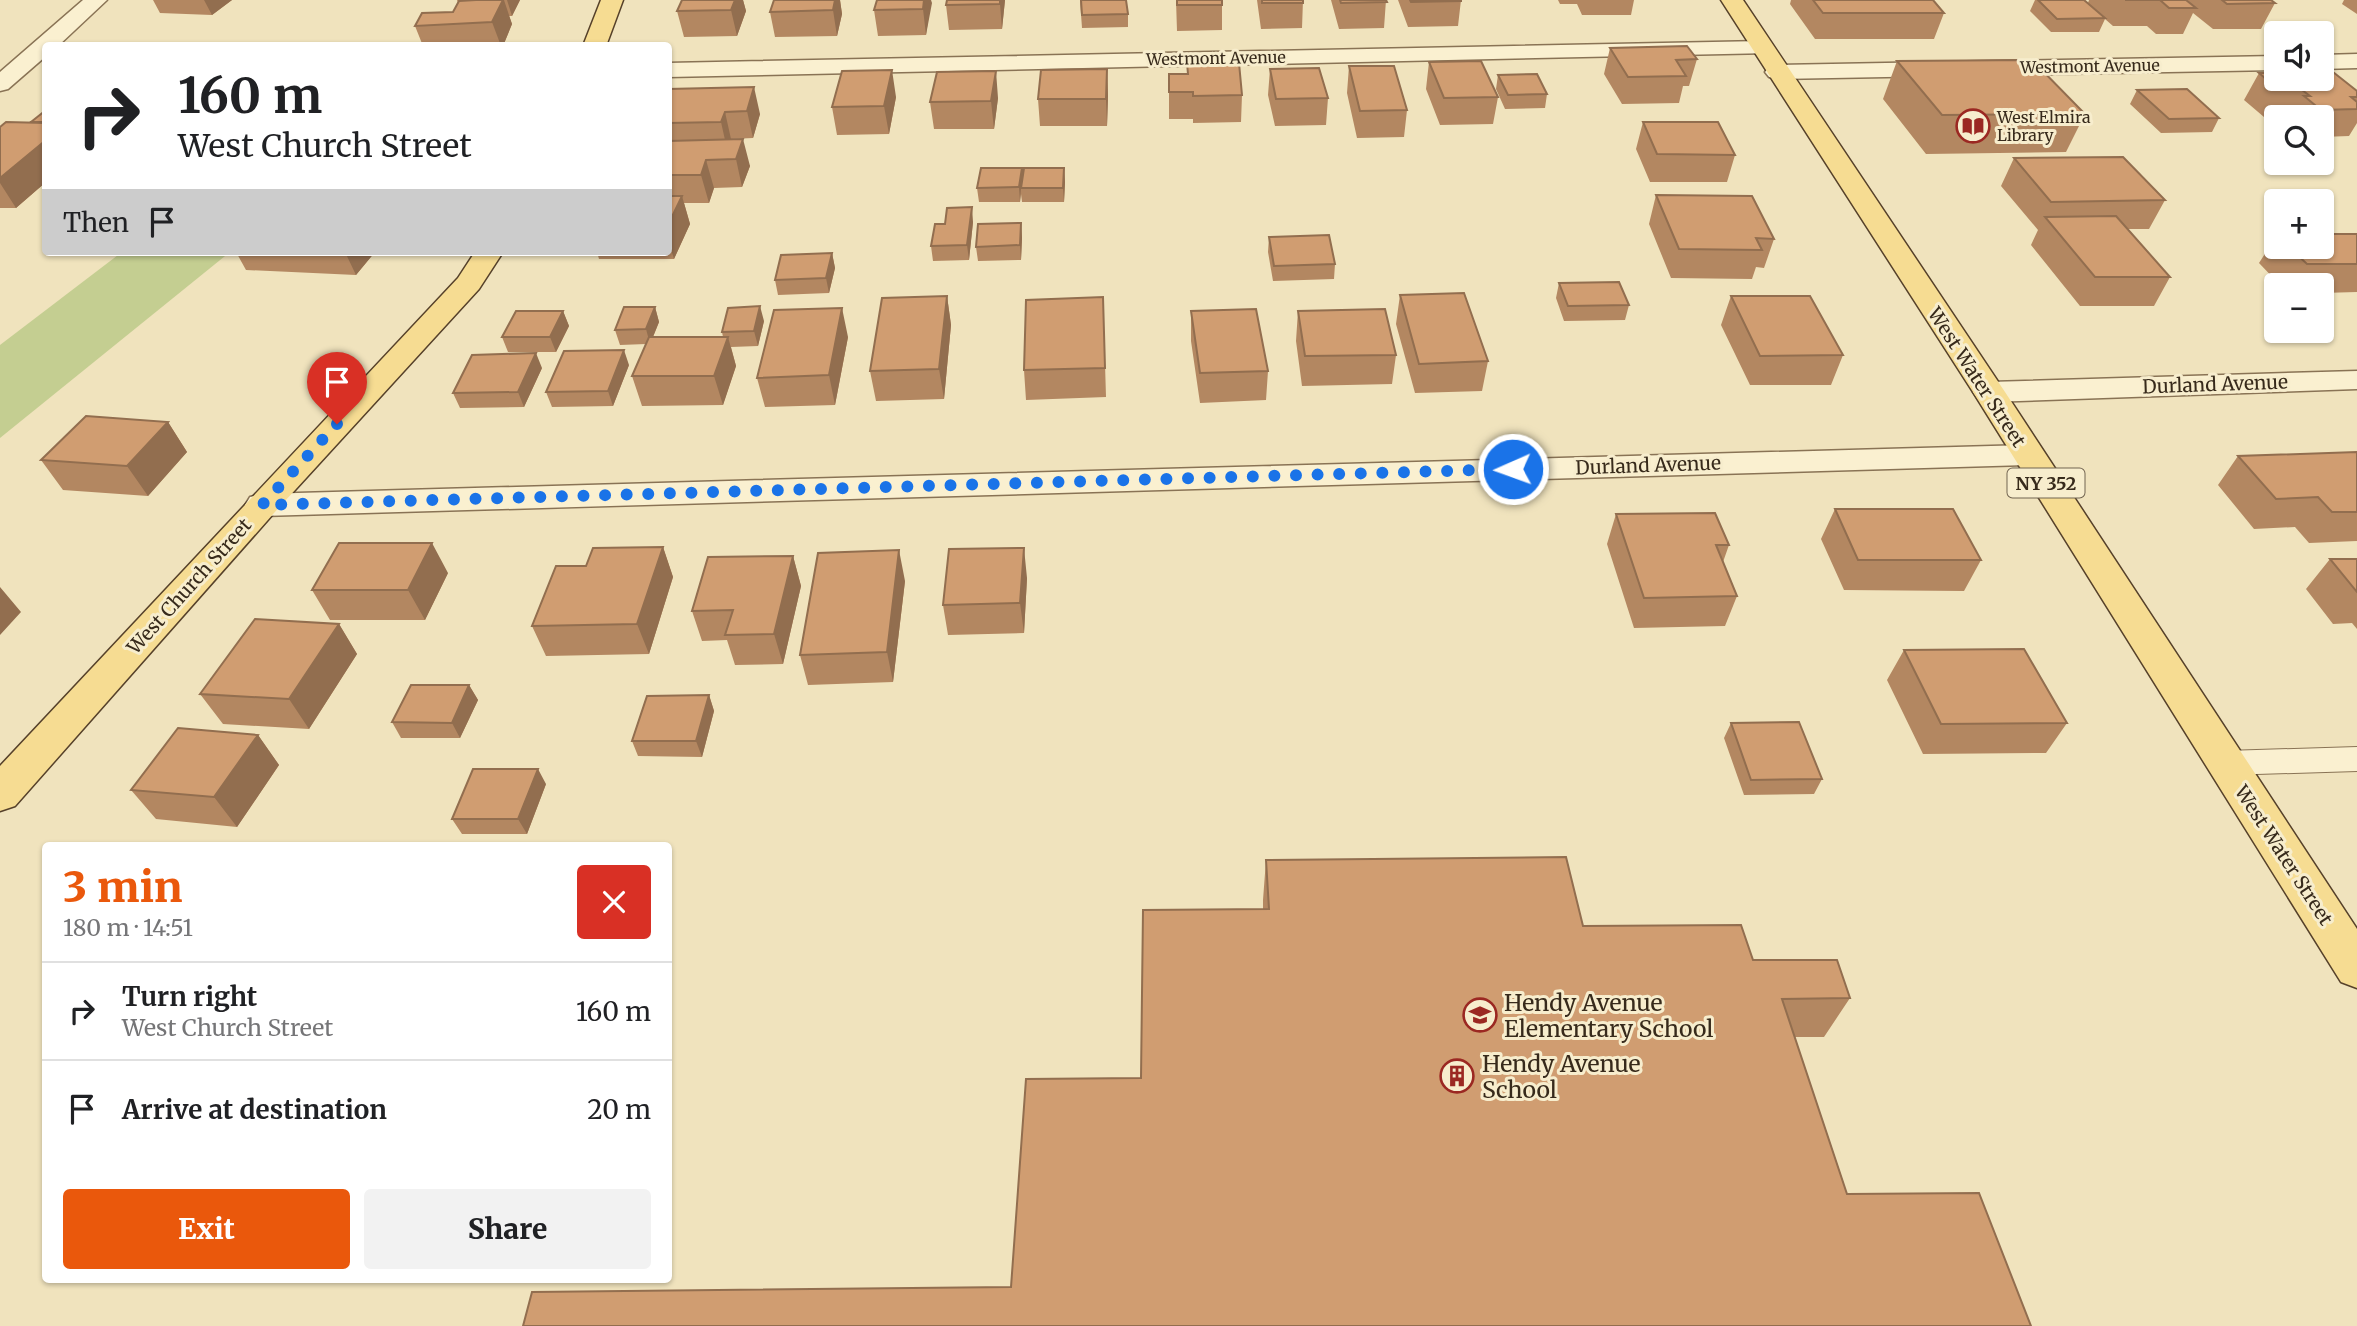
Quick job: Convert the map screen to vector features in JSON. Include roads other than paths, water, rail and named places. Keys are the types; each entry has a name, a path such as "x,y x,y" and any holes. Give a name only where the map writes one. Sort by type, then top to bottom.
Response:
{"main road":[{"path":"596,42 612,0"},
{"name":"West Water Street","path":"1732,0 1989,392 2357,968"},
{"name":"West Church Street","path":"0,794 469,282 486,256"}],"street":[{"path":"48,42 96,0"},
{"path":"0,84 42,47"},
{"name":"Westmont Avenue","path":"672,70 1770,60 2264,63"},
{"path":"2334,62 2357,61"},
{"name":"Durland Avenue","path":"1989,392 2357,380"},
{"name":"Durland Avenue","path":"262,505 2027,454"}],"lane":[{"path":"2225,763 2357,759"}],"place":[{"name":"West Elmira Library","path":"1973,126"},
{"name":"Hendy Avenue Elementary School","path":"1480,1015"},
{"name":"Hendy Avenue School","path":"1457,1076"}]}
